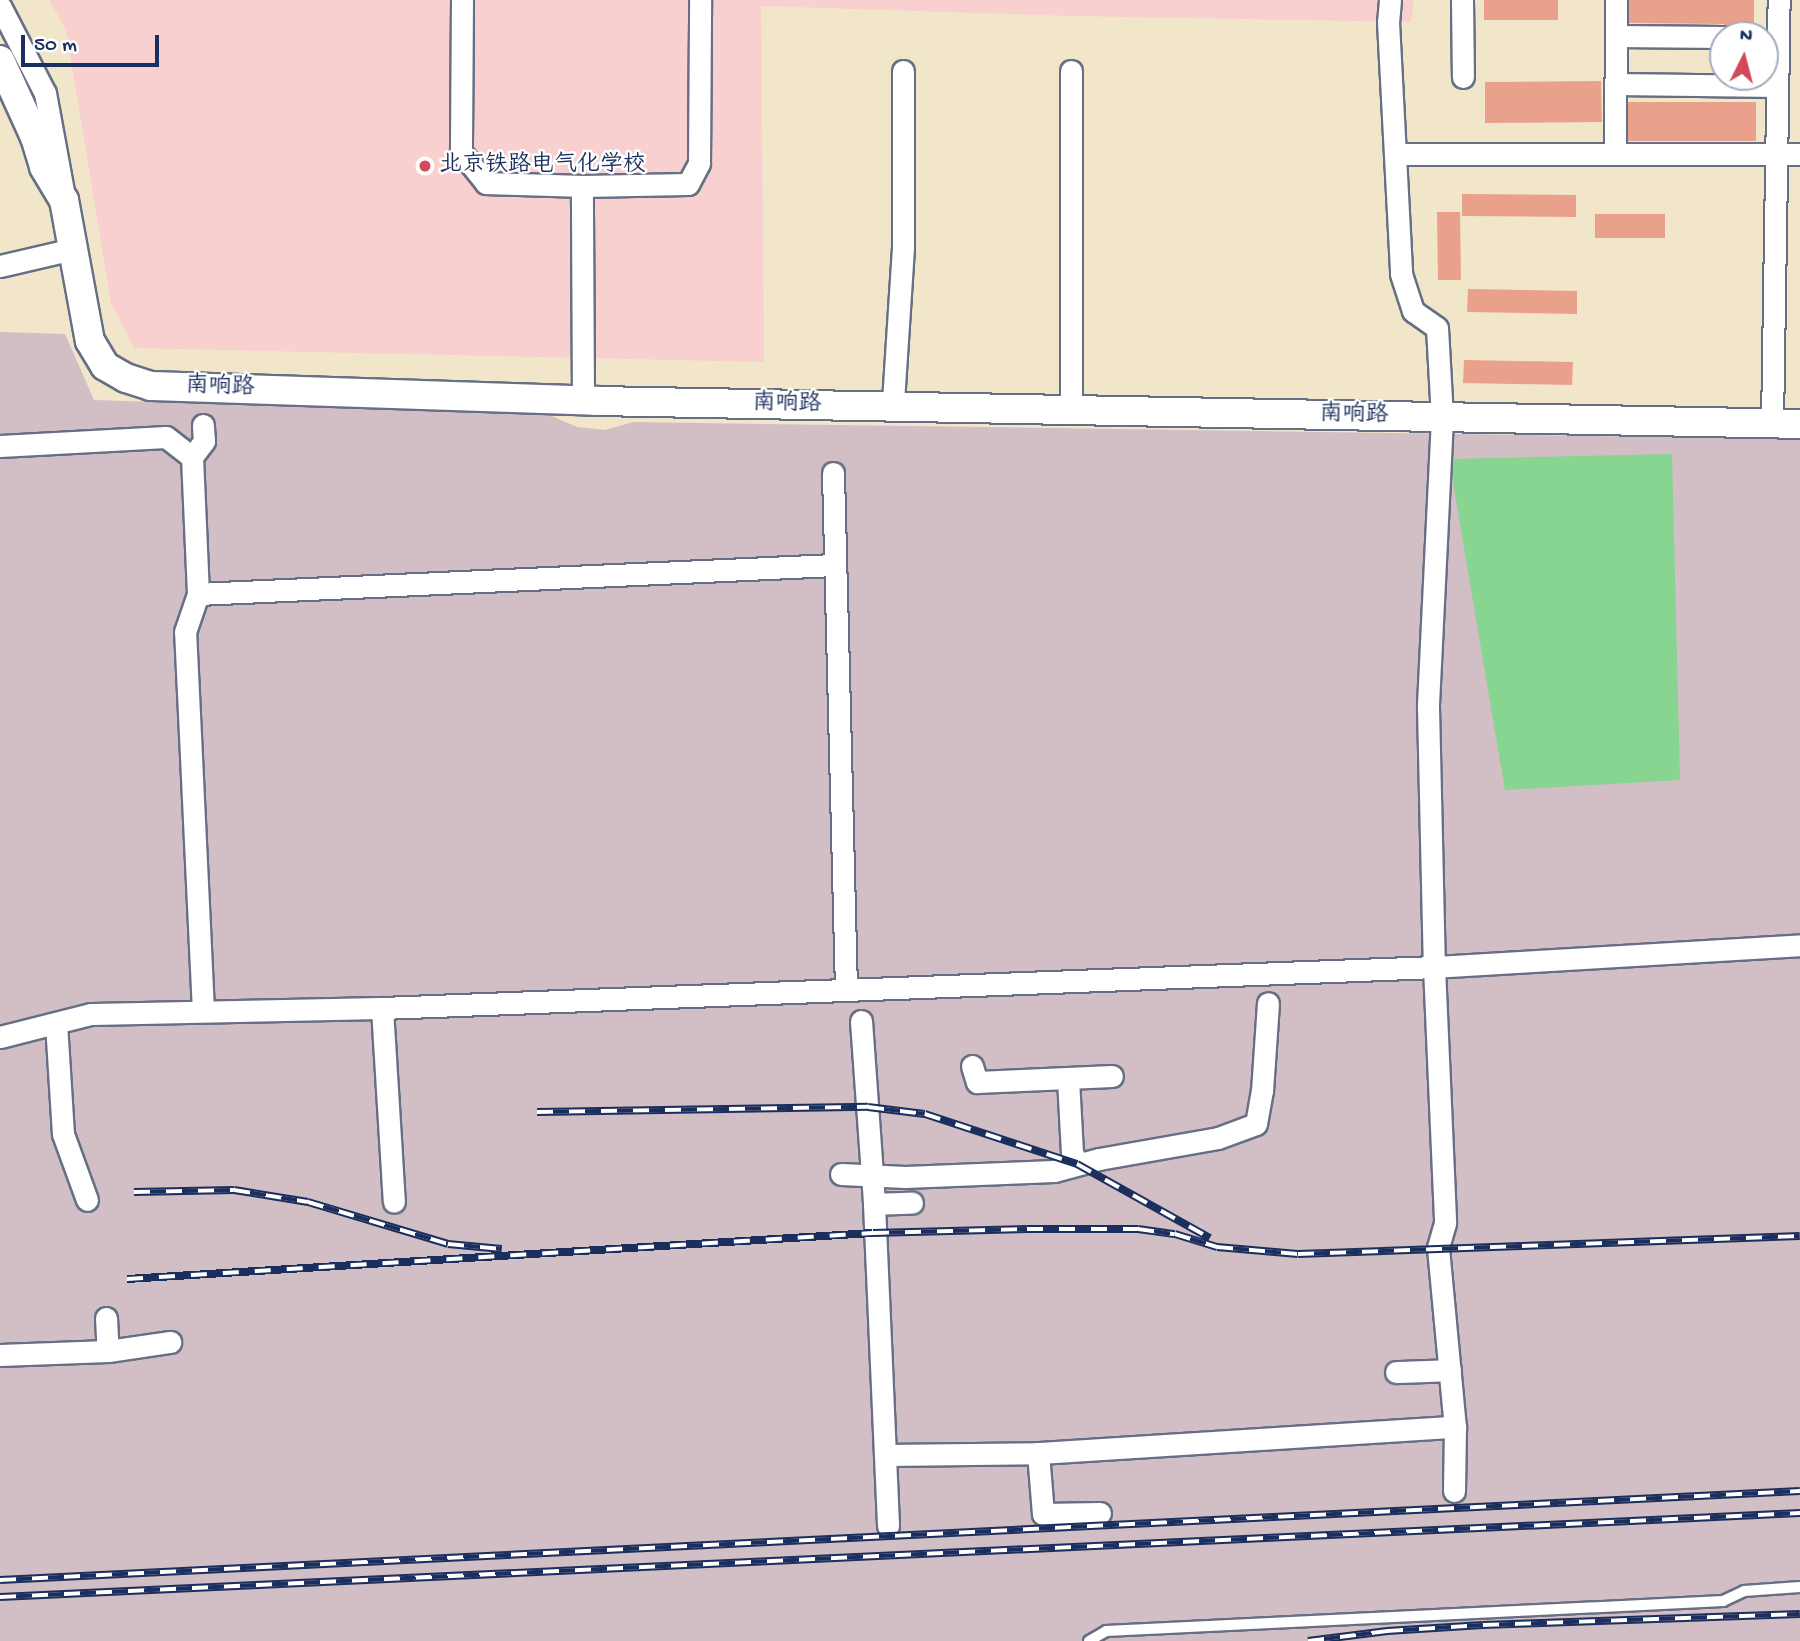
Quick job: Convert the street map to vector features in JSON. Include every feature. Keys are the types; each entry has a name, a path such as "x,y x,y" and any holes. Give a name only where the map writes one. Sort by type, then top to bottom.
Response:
{"street":[{"path":"462,0 461,152 486,183 582,186 688,184 699,163 700,0"},
{"path":"1390,0 1388,22 1401,274 1413,311 1437,328 1442,418 1428,707 1444,1223 1438,1248 1455,1427 1454,1491"},
{"path":"1462,0 1463,78"},
{"path":"1615,153 1616,0"},
{"path":"1775,21 1779,0"},
{"path":"0,6 45,93 64,200"},
{"path":"1616,36 1709,37"},
{"name":"南响路","path":"0,61 35,137 44,167 64,200 90,341 105,366 127,378 151,386 583,401 1800,424"},
{"path":"893,402 903,246 902,71"},
{"path":"1071,71 1072,412"},
{"path":"1615,84 1709,85"},
{"path":"1772,424 1777,91"},
{"path":"1395,155 1800,154"},
{"path":"582,186 583,401"},
{"path":"0,266 73,249"},
{"path":"203,425 204,441 192,457 198,594 185,632 203,1011"},
{"path":"0,446 166,437 192,457"},
{"path":"833,473 846,990"},
{"path":"198,594 835,565"},
{"path":"0,1037 91,1014 382,1008 1434,967 1800,945"},
{"path":"841,1174 870,1178 1054,1171 1077,1164 1218,1138 1256,1124 1262,1091 1268,1003"},
{"path":"382,1008 394,1202"},
{"path":"861,1021 870,1178 874,1204 888,1526"},
{"path":"56,1023 63,1134 87,1200"},
{"path":"972,1066 977,1082 1112,1076"},
{"path":"1068,1079 1072,1152 1077,1164"},
{"path":"874,1204 912,1203"},
{"path":"106,1318 108,1350"},
{"path":"0,1355 108,1350 170,1342"},
{"path":"1396,1372 1450,1370"},
{"path":"885,1455 1014,1442 1038,1452 1455,1427"},
{"path":"1038,1452 1044,1514 1100,1513"}],"lane":[{"path":"1089,1641 1106,1631 1723,1601 1744,1591 1800,1587"}],"shaded area":[{"name":"北京铁路电气化学校","path":"49,0 1414,0 1411,22 1073,16 761,6 764,362 134,348 111,303 66,29"},
{"path":"0,332 65,334 94,400 549,415 577,427 605,430 633,422 1800,439 1800,1641 0,1641"}],"green space":[{"path":"1672,454 1680,780 1505,790 1449,459"}],"building":[{"path":"1484,0 1558,0 1558,20 1484,20"},
{"path":"1629,0 1754,0 1754,21 1709,21 1709,24 1629,23"},
{"path":"1601,81 1602,122 1485,123 1485,82"},
{"path":"1628,102 1756,102 1756,141 1628,141"},
{"path":"1462,194 1576,195 1576,217 1462,216"},
{"path":"1437,212 1460,212 1461,280 1438,280"},
{"path":"1595,214 1665,214 1665,238 1595,238"},
{"path":"1468,289 1577,291 1577,314 1467,312"},
{"path":"1464,360 1573,362 1572,385 1463,383"}],"railway":[{"path":"537,1112 868,1107 925,1114 1077,1164 1210,1238"},
{"path":"134,1192 234,1190 308,1202 448,1244 502,1249"},
{"path":"127,1279 873,1233 1027,1229 1138,1229 1175,1234 1217,1247 1298,1254 1800,1236"},
{"path":"0,1580 1800,1491"},
{"path":"0,1597 1800,1513"},
{"path":"1308,1641 1387,1631 1483,1625 1800,1614"}],"place":[{"name":"北京铁路电气化学校","path":"425,166"}]}
